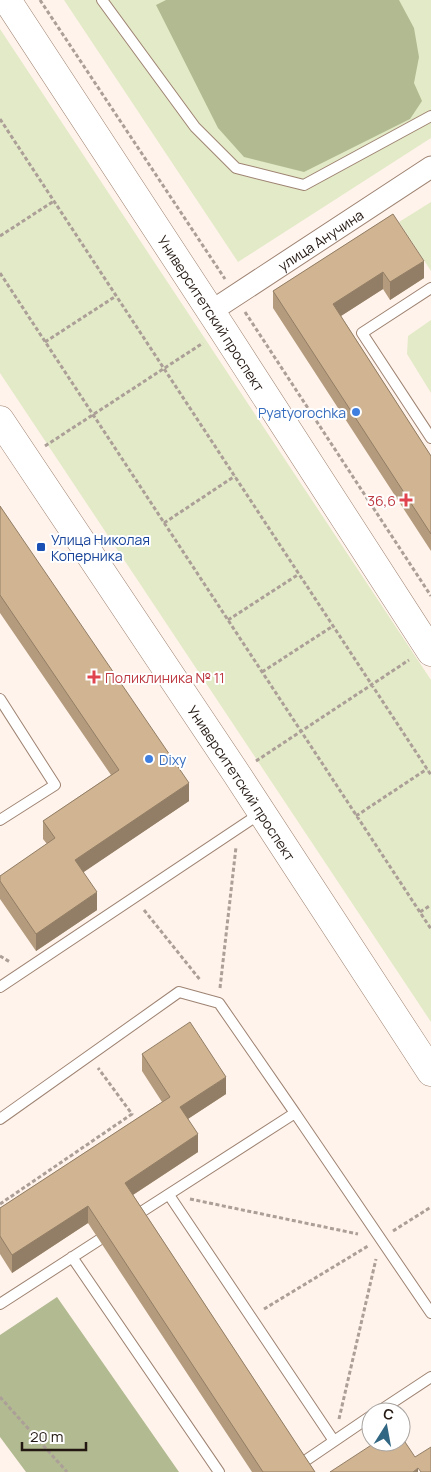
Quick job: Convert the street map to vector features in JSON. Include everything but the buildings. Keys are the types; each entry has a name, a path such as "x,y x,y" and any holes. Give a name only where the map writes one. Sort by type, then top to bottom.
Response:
{"main road":[{"name":"Университетский проспект","path":"7,0 430,650"},
{"name":"Университетский проспект","path":"0,420 262,812 431,1072"}],"street":[{"name":"улица Анучина","path":"216,321 431,167"}],"lane":[{"path":"102,0 195,127 236,168 304,185 431,116"},
{"path":"431,288 362,333 431,438"},
{"path":"0,699 55,785 0,820"},
{"path":"0,987 262,812"},
{"path":"0,1118 179,992 219,1003 431,1313"},
{"path":"135,1216 295,1113"},
{"path":"169,1195 334,1441"},
{"path":"0,1304 99,1240"},
{"path":"72,1257 219,1472"},
{"path":"393,1402 431,1376"},
{"path":"299,1464 361,1423"}],"path":[{"path":"0,119 431,775"},
{"path":"0,236 54,201"},
{"path":"0,273 431,929"},
{"path":"45,342 116,296"},
{"path":"25,458 164,368 216,321"},
{"path":"164,523 235,476"},
{"path":"228,620 299,574"},
{"path":"262,672 333,626"},
{"path":"236,773 372,684 430,650"},
{"path":"356,816 427,769"},
{"path":"219,1003 238,828"},
{"path":"134,897 219,1003"},
{"path":"420,912 431,905"},
{"path":"0,1204 132,1114 89,1056"},
{"path":"169,1195 380,1239"},
{"path":"251,1317 431,1207"},
{"path":"334,1441 380,1239"},
{"path":"0,1397 68,1472"}],"green space":[{"path":"64,0 431,0 431,138 238,262"},
{"path":"166,0 399,0 414,28 419,57 414,83 422,101 410,119 304,172 244,157 218,128 156,5"},
{"path":"0,29 431,680 431,1022 0,373"},
{"path":"431,202 431,271 399,222"},
{"path":"431,320 431,393 407,354 408,336"},
{"path":"57,1297 179,1472 26,1472 0,1437 0,1335"}],"place":[{"name":"Pyatyorochka","path":"356,412"},
{"name":"36,6","path":"406,500"},
{"name":"Улица Николая Коперника","path":"41,547"},
{"name":"Поликлиника № 11","path":"94,677"},
{"name":"Dixy","path":"149,759"}]}
